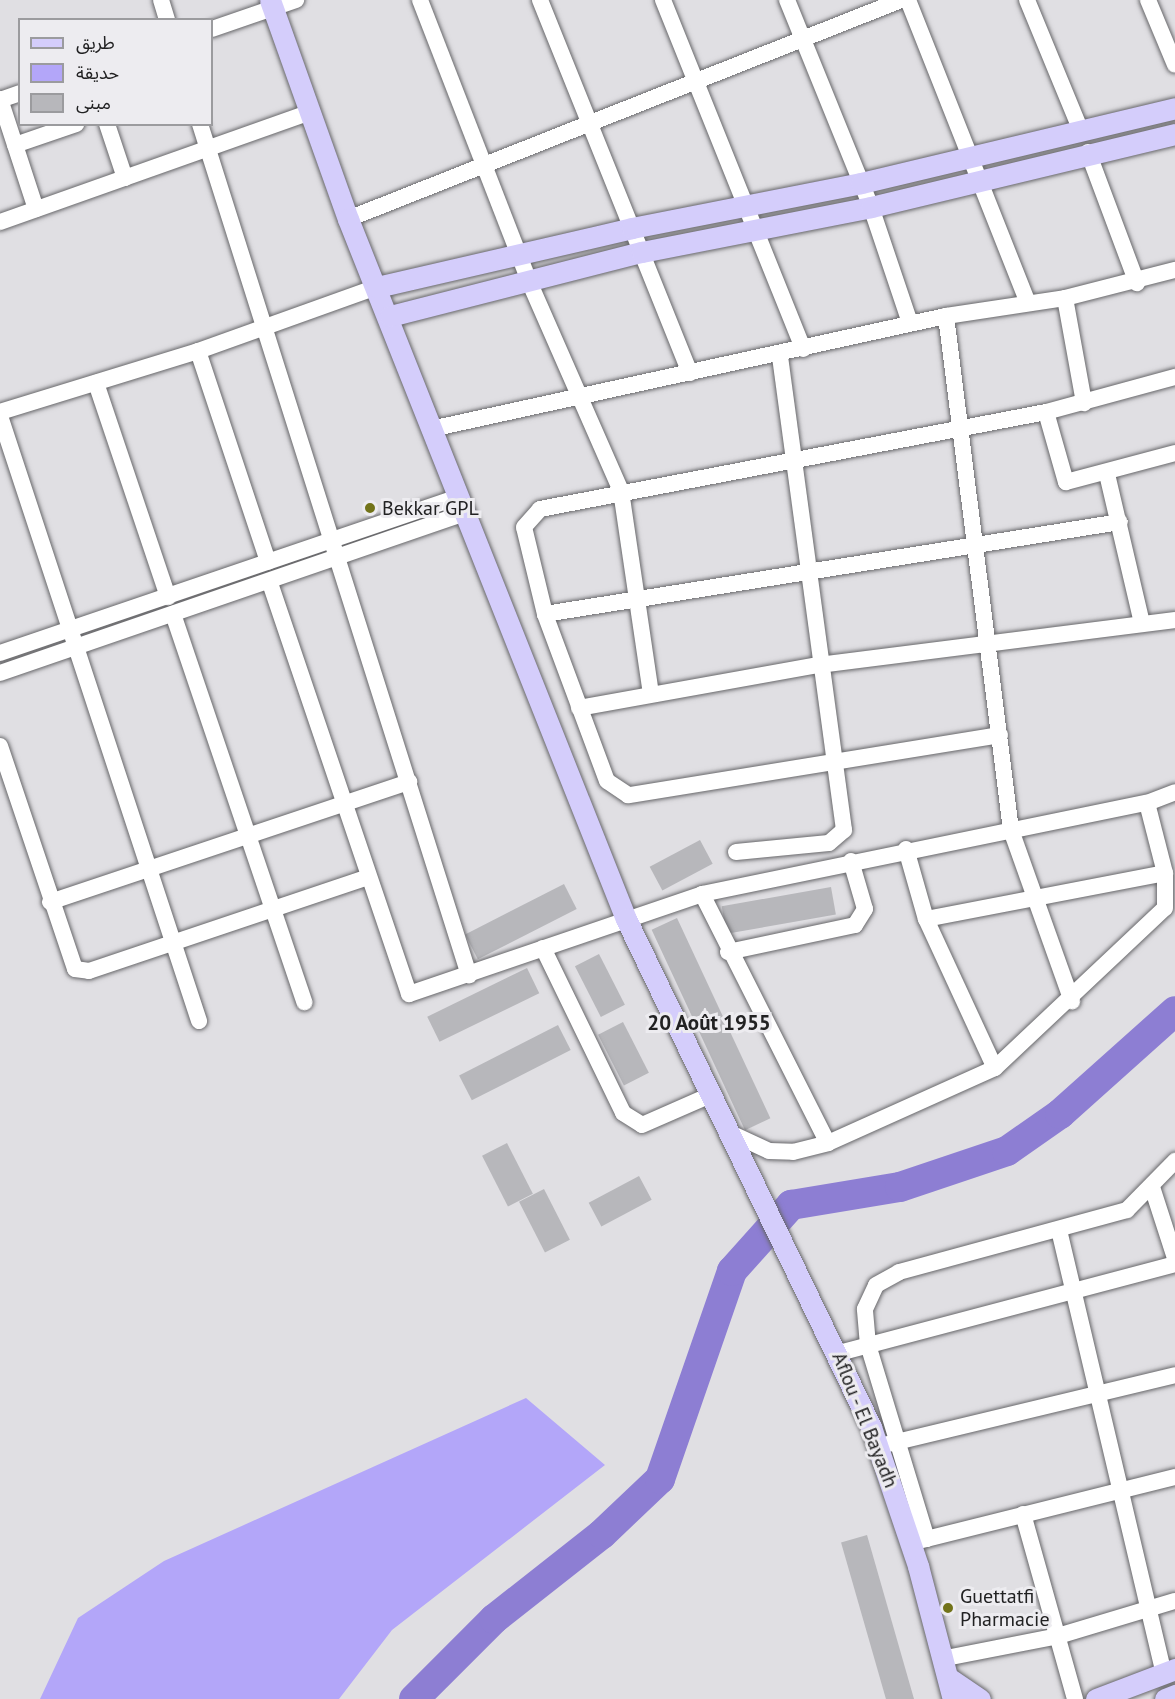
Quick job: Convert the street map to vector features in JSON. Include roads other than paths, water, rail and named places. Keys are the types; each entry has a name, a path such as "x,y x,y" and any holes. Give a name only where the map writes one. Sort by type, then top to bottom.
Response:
{"main road":[{"name":"Aflou - El Bayadh","path":"272,4 348,219 390,316 431,429 626,919 708,1096 886,1444 919,1541 952,1689"},
{"path":"377,287 632,228 861,183 965,154 1081,131 1175,108"},
{"path":"390,316 528,279 642,252 871,207 1088,152 1175,134"},
{"path":"1096,1699 1134,1692 1170,1671"},
{"path":"952,1689 980,1699"},
{"path":"1165,1699 1175,1695"}],"street":[{"path":"160,0 165,18"},
{"path":"213,29 272,4 296,0"},
{"path":"420,0 486,164 528,279 583,398 621,491 641,597 651,693"},
{"path":"540,0 690,373"},
{"path":"663,0 803,349"},
{"path":"787,0 871,207 910,323"},
{"path":"348,219 901,0"},
{"path":"908,0 965,154 979,180 1027,301"},
{"path":"1027,0 1081,131"},
{"path":"1148,0 1175,64"},
{"path":"18,94 0,100 36,209"},
{"path":"0,222 309,112"},
{"path":"15,145 70,126"},
{"path":"108,126 125,178"},
{"path":"201,126 469,975"},
{"path":"1088,152 1137,283"},
{"path":"431,429 780,355 910,323 1027,301 1065,298 1137,283 1175,270"},
{"path":"0,411 198,351 377,287"},
{"path":"1065,298 1084,403"},
{"path":"946,316 957,425 1011,830 1032,896 1072,1001"},
{"path":"198,351 268,562"},
{"path":"736,852 829,843 841,836 835,758 819,665 790,458 780,355"},
{"path":"1000,735 835,758 628,795 607,781 544,614 524,544 529,519 540,509 621,491 957,425 1046,412 1175,377"},
{"path":"96,383 168,597"},
{"path":"1046,412 1063,480 1075,483 1175,453"},
{"path":"0,416 78,647 199,1021"},
{"path":"1107,474 1142,623"},
{"path":"0,653 331,539 461,505"},
{"path":"0,673 336,559 461,505"},
{"path":"544,614 641,597 806,574 1120,522"},
{"path":"270,583 409,994 702,894 906,849 1147,803 1175,792"},
{"path":"173,614 251,835 304,1002"},
{"path":"579,708 651,693 819,665 986,642 1175,620"},
{"path":"0,746 50,902 75,969 89,971 172,941 368,878"},
{"path":"50,902 409,782"},
{"path":"725,1130 770,1151 794,1152 828,1143 995,1068 1072,1001 1165,908 1165,873 1147,803"},
{"path":"906,849 926,919 995,1068"},
{"path":"728,952 855,925 866,909 851,861"},
{"path":"926,919 1032,896 1165,873"},
{"path":"702,894 728,952 828,1143"},
{"path":"543,948 623,1113 642,1125 708,1096"},
{"path":"1175,1161 1159,1173 1152,1187 1127,1210 889,1277 876,1285 865,1310 867,1346 886,1444 1175,1375"},
{"path":"1152,1187 1175,1258"},
{"path":"1059,1230 1077,1292 1123,1491 1170,1671"},
{"path":"839,1353 1077,1292 1175,1264"},
{"path":"919,1541 1175,1477"},
{"path":"1023,1514 1075,1699"},
{"path":"946,1658 1058,1636 1175,1601"}],"waterway":[{"path":"414,1699 494,1619 602,1534 660,1479 732,1271 791,1205 900,1187 1007,1151 1060,1114 1175,1011"}],"place":[{"name":"Bekkar GPL","path":"370,508"},
{"name":"Guettatfi Pharmacie","path":"948,1608"}],"district":[{"name":"20 Août 1955","path":"709,1023"}]}
